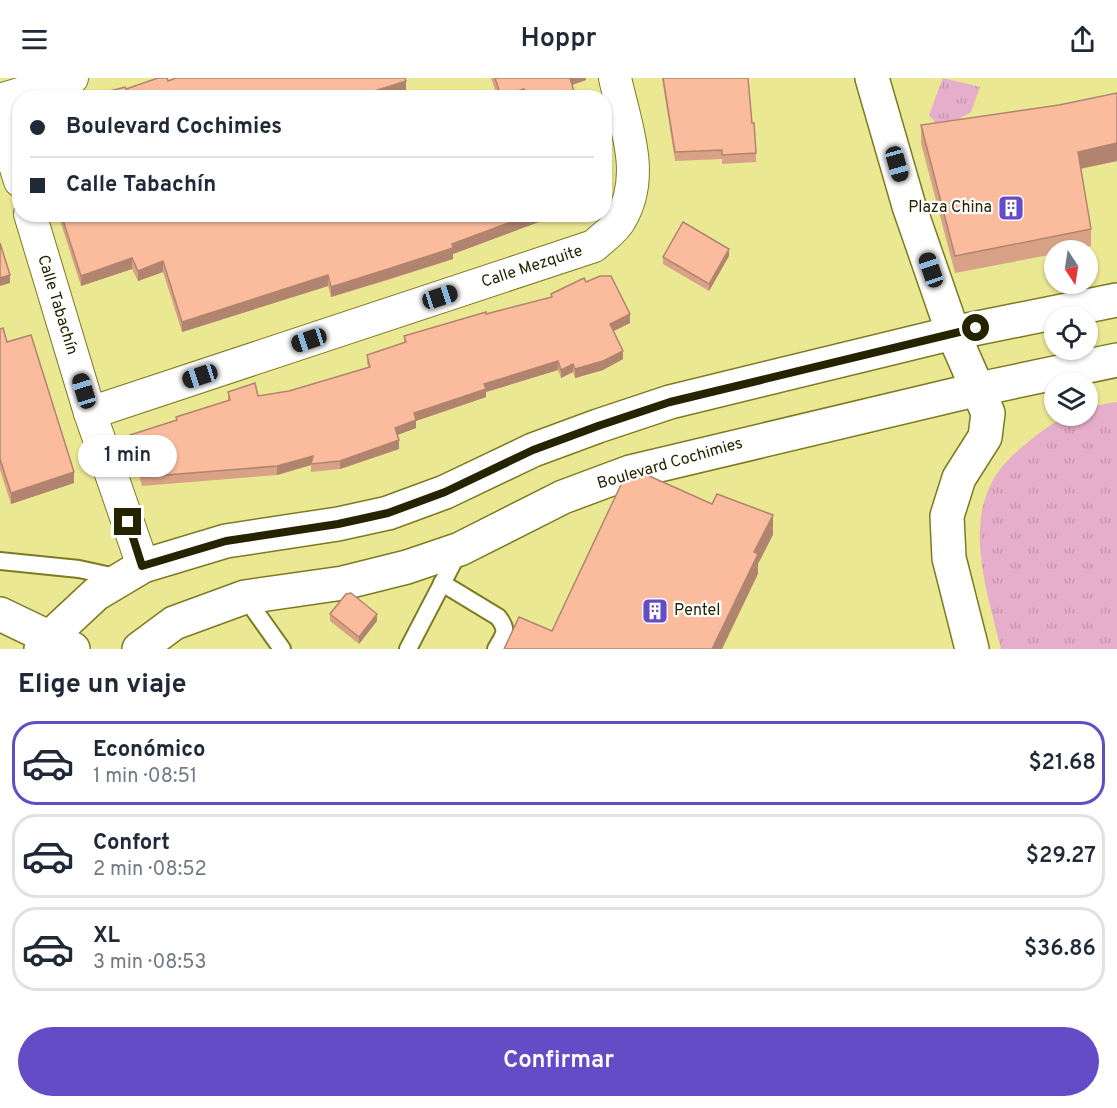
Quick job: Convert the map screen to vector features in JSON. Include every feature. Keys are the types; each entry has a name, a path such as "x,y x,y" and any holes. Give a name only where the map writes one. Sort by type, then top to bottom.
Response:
{"main road":[{"path":"872,78 909,206 953,333 988,413 985,437 959,478 947,516 950,558 972,649"},
{"path":"0,614 54,645 96,594 132,572 226,541 338,524 388,513 445,492 533,450 670,402 953,333 1117,300"},
{"name":"Boulevard Cochimies","path":"139,649 174,623 245,597 343,583 407,567 460,549 562,497 630,472 979,389 1117,360"}],"street":[{"path":"33,90 72,78"},
{"name":"Calle Mezquite","path":"90,413 594,246 620,222 632,194 634,164 615,78"},
{"path":"0,117 12,155"},
{"name":"Calle Tabachín","path":"32,222 90,413 132,572"}],"lane":[{"path":"408,649 460,549"},
{"path":"0,561 132,572"},
{"path":"442,583 498,617 504,625 505,633 496,649"},
{"path":"245,597 282,649"}],"green space":[{"path":"943,78 980,87 971,112 941,129 929,115"},
{"path":"1117,402 1117,649 1001,649 986,588 980,545 980,523 991,484 1012,456 1049,426 1098,426 1098,405"}],"building":[{"path":"158,78 167,78 168,81 176,78 405,78 406,81 378,90 113,90 125,87 126,89"},
{"path":"495,78 570,78 574,90 524,89 499,90"},
{"path":"663,78 748,78 756,153 722,155 722,150 675,152"},
{"name":"Plaza China","path":"1117,93 1117,143 1078,152 1091,229 955,256 921,125 1059,105"},
{"path":"64,222 511,222 452,244 453,248 331,287 328,275 182,322 163,261 138,271 132,258 81,276"},
{"path":"683,222 729,249 709,284 663,257"},
{"path":"0,243 10,275 0,278"},
{"path":"600,276 611,276 630,314 610,324 623,351 603,361 575,369 573,364 561,370 558,361 484,384 486,389 414,413 416,420 395,428 399,440 340,461 311,464 313,456 277,466 142,477 130,435 230,400 228,392 255,383 258,396 289,391 370,367 367,355 406,342 404,336 486,312 486,314 552,297 551,294 584,278 586,282"},
{"path":"3,328 7,342 31,335 74,472 11,493 0,459 0,329"},
{"name":"Pentel","path":"633,471 712,504 717,494 773,515 754,552 758,554 712,649 504,649 519,617 552,631 626,474"},
{"path":"351,593 377,614 359,637 330,614 346,594"}],"place":[{"name":"Plaza China","path":"1011,208"},
{"name":"Pentel","path":"655,611"}],"route":[{"path":"128,522 142,566 226,541 338,524 388,513 445,492 533,450 670,402 976,328"}]}
